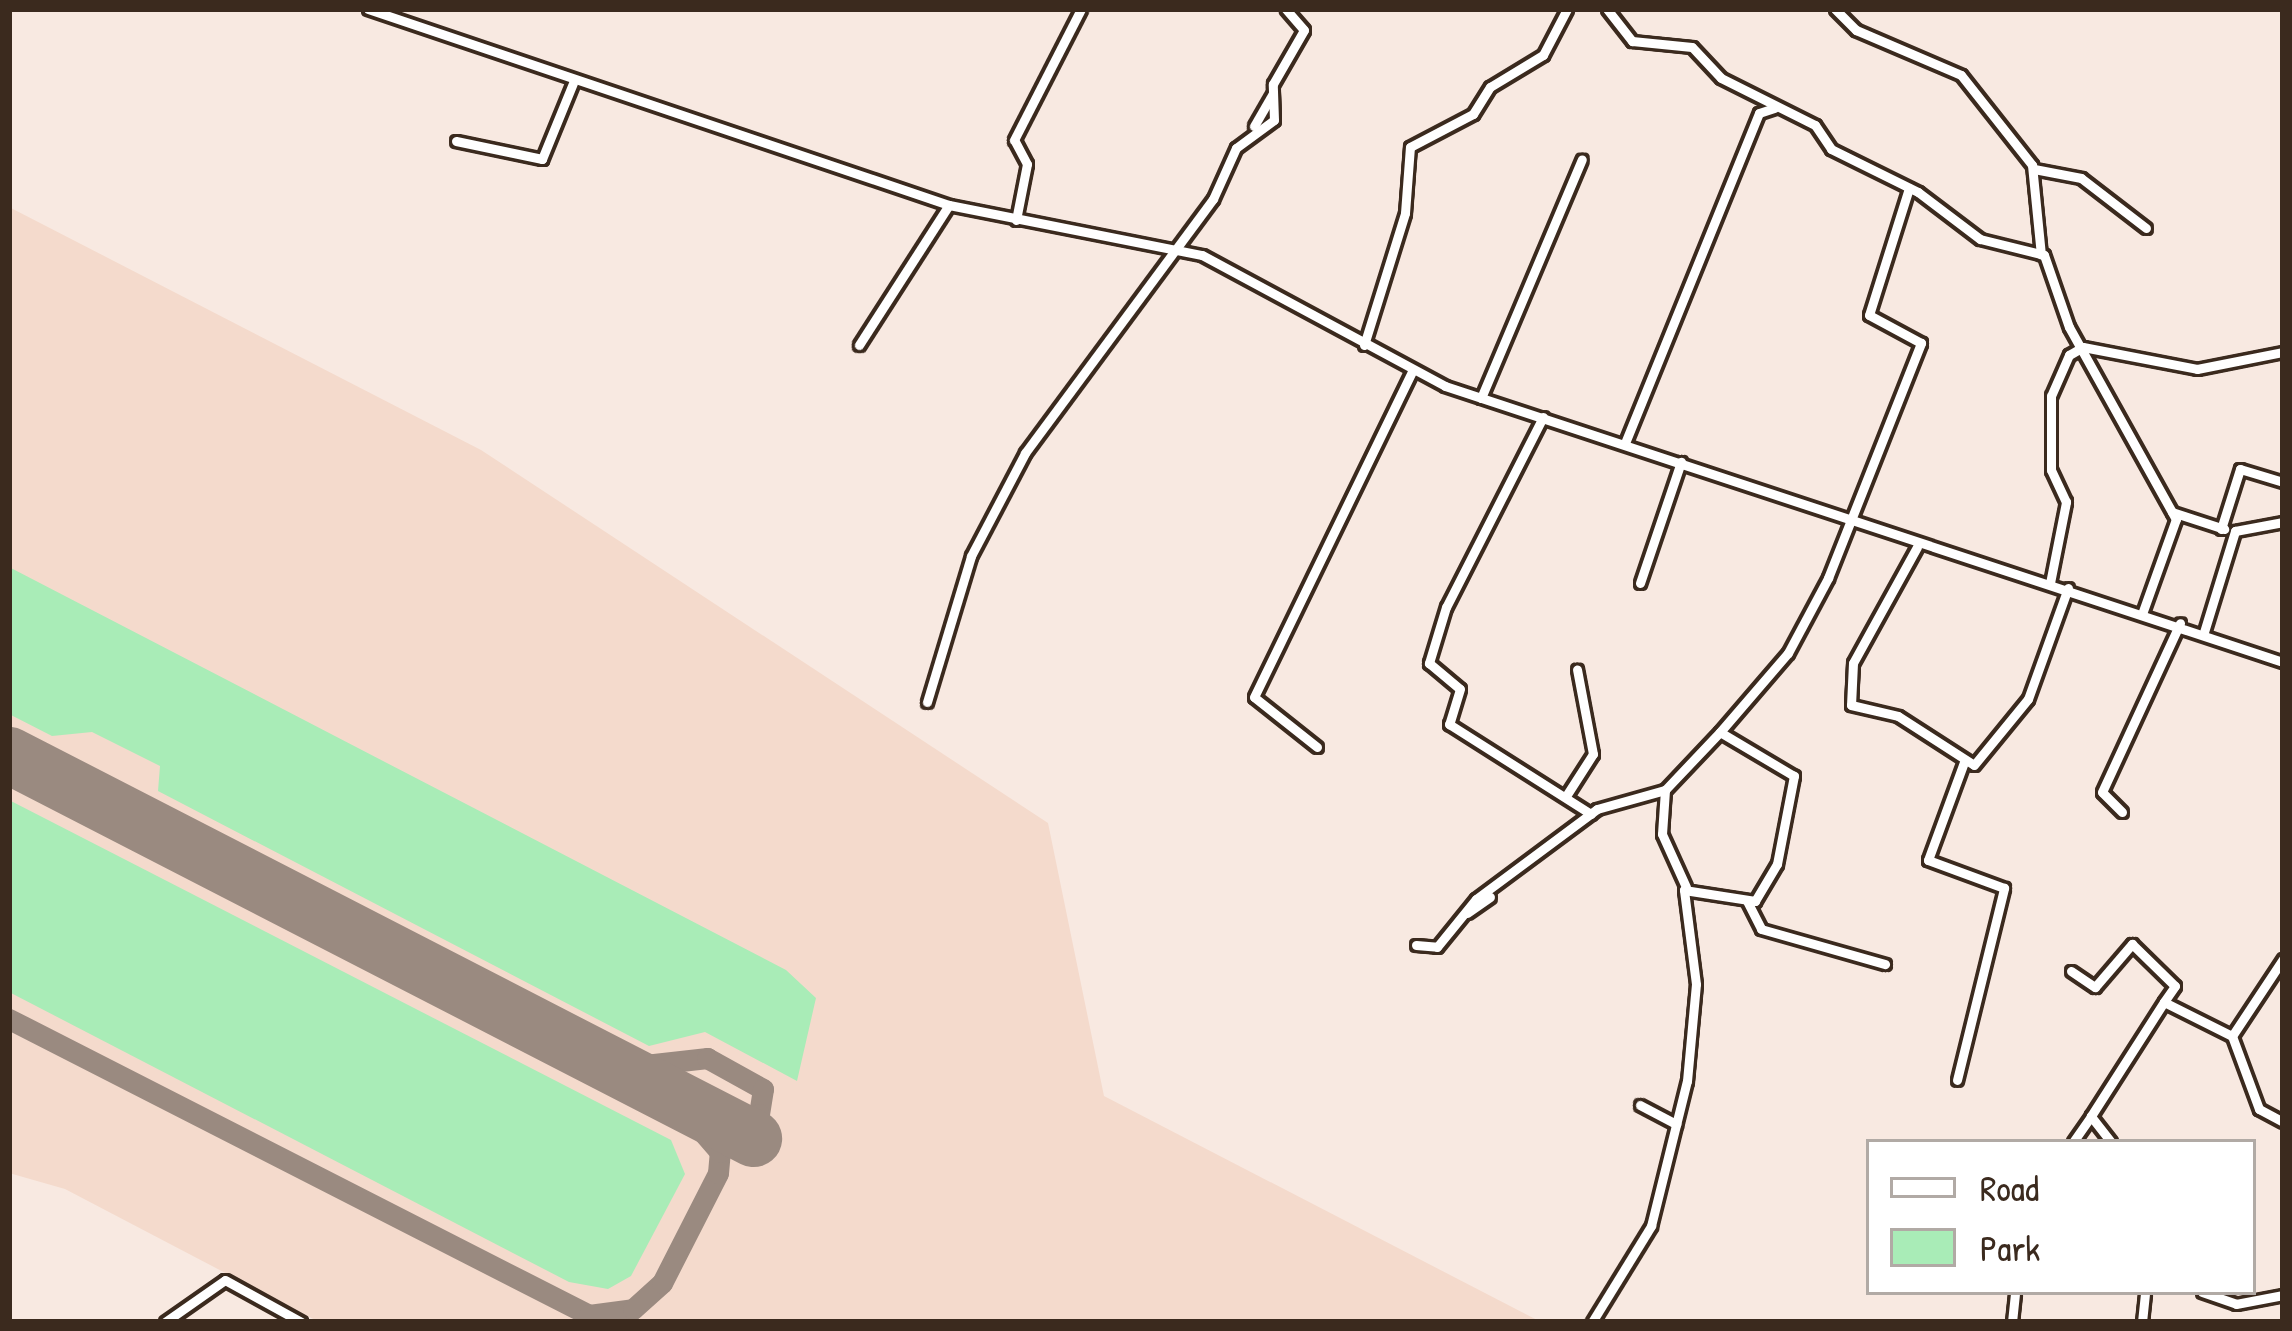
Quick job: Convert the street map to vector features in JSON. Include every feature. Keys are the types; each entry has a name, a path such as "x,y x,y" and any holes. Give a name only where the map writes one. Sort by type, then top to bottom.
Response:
{"street":[{"path":"368,9 573,83 949,205 1202,255 1413,370 1480,398 1681,462 1917,547 2143,610 2283,662"},
{"path":"1016,220 1027,164 1014,140 1082,9"},
{"path":"927,702 994,506 1168,249 1214,199 1254,127 1274,120 1274,94 1304,30 1286,9"},
{"path":"1364,344 1405,213 1410,146 1473,114 1490,87 1543,56 1567,9"},
{"path":"1607,9 1632,41 1692,47 1980,239 2041,255"},
{"path":"1835,9 1856,30 1961,75 2034,169 2041,255 2083,347 2173,512 2235,531 2283,522"},
{"path":"456,140 542,159 573,83"},
{"path":"1625,443 1759,113 1776,107"},
{"path":"1480,398 1582,159"},
{"path":"2034,169 2081,178 2146,228"},
{"path":"1592,1322 1651,1226 1676,1124 1696,984 1685,955 1686,886 1662,834 1665,790 1789,653 1852,524 1921,343 1869,315 1909,188"},
{"path":"859,345 949,205"},
{"path":"2083,347 2197,369 2283,352"},
{"path":"2050,583 2066,502 2051,470 2050,396 2083,347"},
{"path":"1317,747 1254,697 1413,370"},
{"path":"1544,418 1429,659 1460,689 1449,724 1592,814"},
{"path":"1640,583 1681,462"},
{"path":"2221,529 2240,469 2283,482"},
{"path":"2143,610 2173,512"},
{"path":"2204,632 2235,531"},
{"path":"1917,547 1853,663 1851,705 1898,716 1964,762 1988,757 2027,699 2068,588"},
{"path":"2122,812 2102,792 2180,623"},
{"path":"1566,796 1593,754 1577,669"},
{"path":"1720,732 1794,776 1772,876 1747,901"},
{"path":"1957,1080 2004,888 1928,860 1964,762"},
{"path":"1416,945 1437,947 1467,913 1592,814 1632,792 1665,790"},
{"path":"1686,886 1747,901 1761,929 1886,964"},
{"path":"2071,971 2095,987 2132,944 2174,986 2076,1139"},
{"path":"2232,1036 2283,958"},
{"path":"2164,1003 2232,1036 2259,1108 2283,1122"},
{"path":"1640,1105 1676,1124"},
{"path":"2091,1116 2109,1139"},
{"path":"165,1322 225,1280 302,1322"},
{"path":"2210,1295 2236,1304 2283,1294"}],"shaded area":[{"path":"9,207 481,450 1048,823 1104,1096 1541,1322 319,1322 65,1189 9,1173"}],"green space":[{"path":"9,567 786,970 816,998 797,1081 705,1032 649,1046 158,791 160,766 92,732 52,736 9,714"},
{"path":"9,800 671,1140 685,1174 631,1276 608,1289 569,1282 9,992"}],"taxiway":[{"path":"9,1019 589,1315 633,1309 662,1283 718,1173 720,1152 701,1130"},
{"path":"618,1068 707,1058 763,1089 759,1114 732,1135 701,1130 672,1096"}],"runway":[{"path":"9,755 753,1138"}]}
